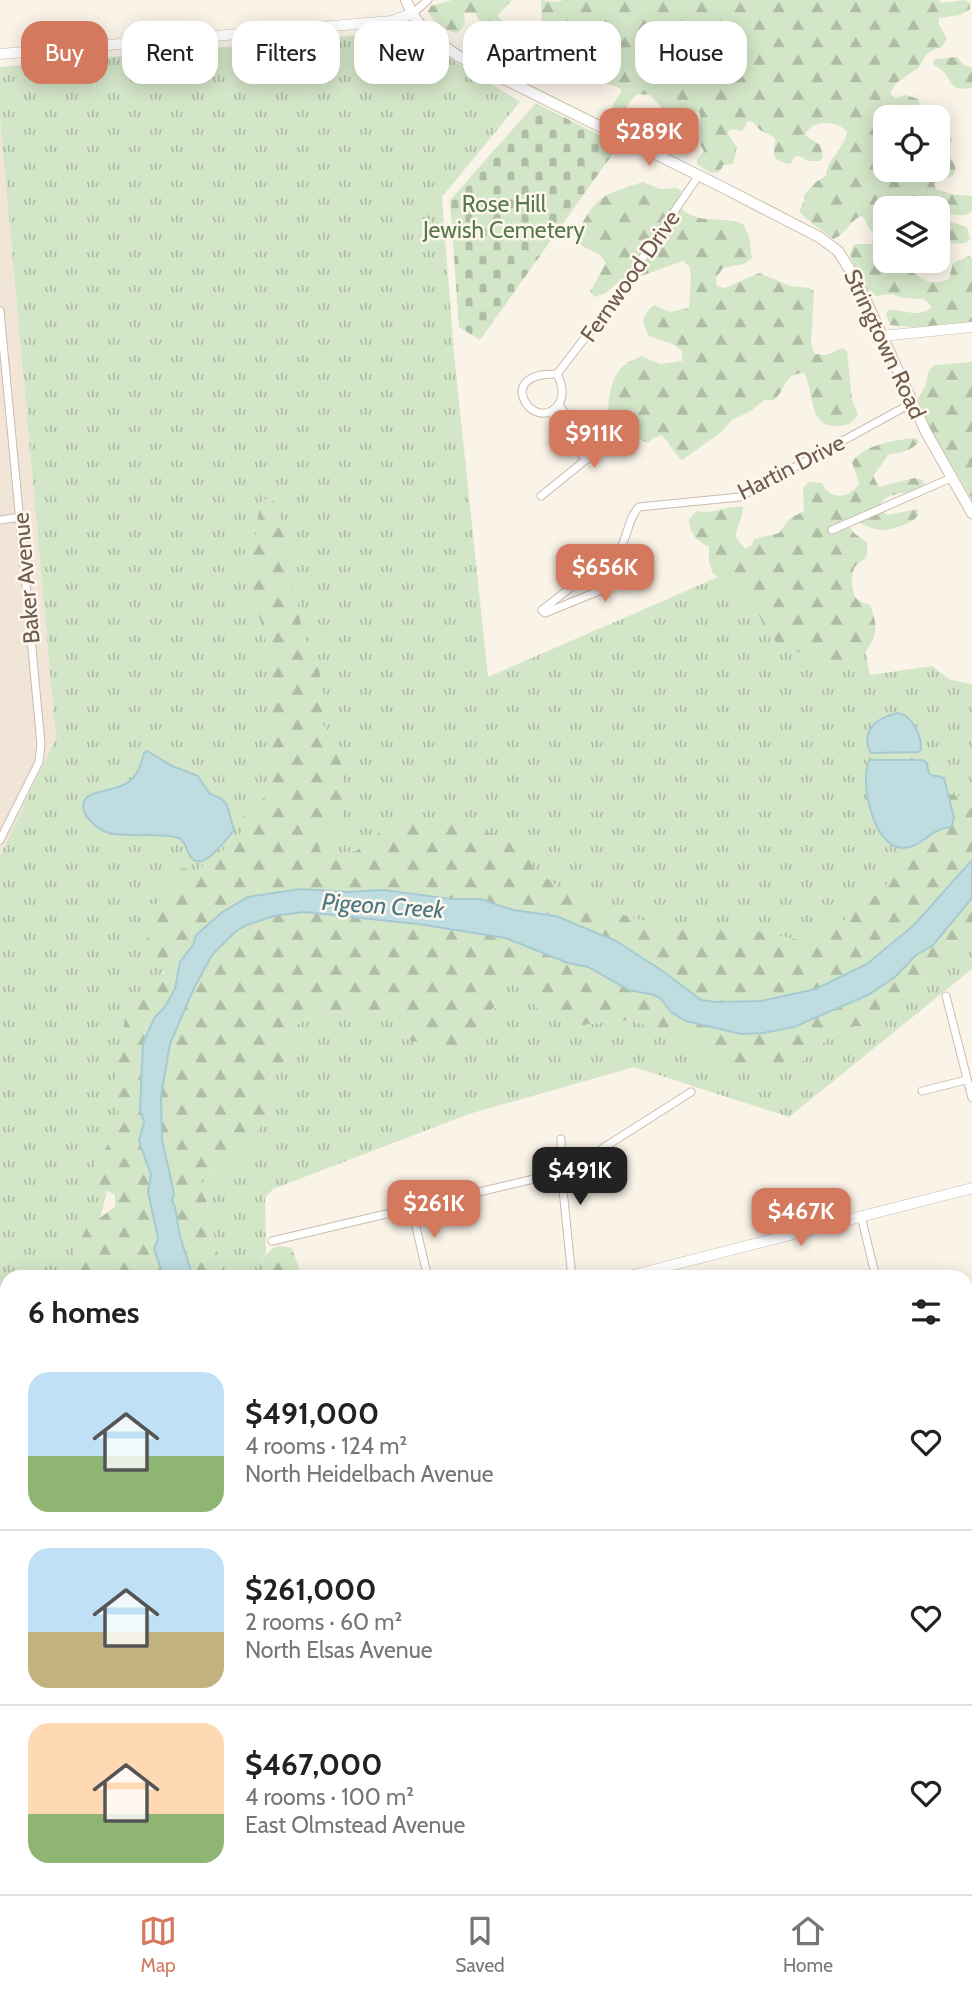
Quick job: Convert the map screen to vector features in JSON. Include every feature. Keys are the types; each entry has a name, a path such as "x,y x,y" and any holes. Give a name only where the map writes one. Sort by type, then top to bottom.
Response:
{"main road":[{"name":"Stringtown Road","path":"406,0 411,14 429,35 458,56 699,175 819,237 838,251 858,281 912,403 972,513"}],"street":[{"path":"0,54 392,21 411,14 428,0"},
{"name":"Fernwood Drive","path":"557,374 614,300 699,175"},
{"name":"Baker Avenue","path":"0,311 41,744 39,762 0,840"},
{"path":"882,336 972,327"},
{"path":"557,374 561,382 559,405 551,412 531,410 524,403 522,387 534,376 557,374"},
{"name":"Hartin Drive","path":"610,558 617,564 622,576 621,582 563,607 545,613 542,610 610,558 625,542 631,518 639,507 740,498 912,403"},
{"path":"559,405 594,452"},
{"path":"551,412 585,459"},
{"path":"541,496 629,425"},
{"path":"832,530 951,478"},
{"path":"0,520 21,517"},
{"path":"946,996 972,1098"},
{"path":"922,1091 966,1080"},
{"path":"562,1180 570,1169 691,1091"},
{"path":"561,1139 562,1180 571,1270"},
{"path":"272,1241 412,1210 542,1177 562,1180"},
{"path":"653,1270 972,1188"},
{"path":"412,1210 426,1270"},
{"path":"861,1216 874,1270"}],"shaded area":[{"path":"0,119 56,738 0,856"}],"green space":[{"path":"452,0 512,0 497,16 503,21 480,21 475,13 464,13 465,21 458,33 449,31 449,21 432,19 428,11 431,6"},
{"path":"541,0 938,0 942,3 965,0 970,3 970,9 960,15 939,18 939,24 947,39 941,48 927,54 918,68 895,84 890,94 896,98 906,95 918,99 920,105 873,105 873,182 936,182 936,189 972,196 972,211 968,214 950,214 950,196 873,196 873,232 862,216 833,239 799,211 804,195 826,176 829,164 843,144 847,132 843,128 831,123 813,126 805,135 820,145 823,156 820,161 809,161 799,156 787,164 776,159 775,138 748,121 742,131 731,129 727,133 737,147 733,164 723,165 721,170 715,173 697,164 697,159 704,151 700,138 700,113 693,110 678,112 666,133 657,129 661,107 650,95 638,94 630,101 622,116 613,111 613,105 622,90 608,84 621,84 621,21 542,21"},
{"path":"354,36 354,84 449,84 449,58 463,67 463,84 491,84 520,102 442,197 454,354 488,677 840,524 870,675 932,666 950,680 972,684 972,824 828,951 171,943 87,1270 0,1270 0,856 56,738 0,119 0,67 21,65 21,84 108,84 108,57 122,56 122,84 218,84 218,48 232,46 232,84 340,84 340,37"},
{"path":"957,57 964,65 972,68 972,88 955,87 943,71 933,64 935,59"},
{"name":"Rose Hill Jewish Cemetery","path":"536,103 619,145 480,340 459,327 450,200"},
{"path":"950,153 955,167 953,176 950,177"},
{"path":"643,182 660,189 677,188 682,191 676,204 693,216 743,224 749,236 752,258 744,264 723,268 716,278 717,286 725,288 759,273 791,286 810,288 814,292 811,345 815,354 826,355 842,348 847,351 852,400 858,415 853,421 835,426 820,421 804,373 789,379 774,400 764,400 751,411 732,420 720,433 682,460 662,435 648,443 613,425 609,412 610,395 622,367 641,356 660,364 682,361 682,351 672,344 649,336 644,323 647,313 654,305 670,312 689,308 690,267 683,261 641,276 628,273 606,293 595,297 590,292 606,263 600,255 579,244 575,236 589,212 601,199"},
{"path":"950,221 967,227 970,239 966,243 950,242"},
{"path":"873,238 873,273 915,273 924,280 935,283 949,279 953,263 969,256 972,258 972,323 934,329 890,325 886,315 888,310 916,313 932,307 924,299 903,298 892,294 876,296 861,283 850,254 854,244 872,244"},
{"path":"972,362 972,499 925,420 918,398 929,371 936,365"},
{"path":"915,438 919,442 916,445 905,451 889,454 873,476 879,487 914,478 923,480 924,487 892,495 882,501 879,507 887,515 918,509 918,515 908,523 883,530 852,519 848,525 867,542 865,558 855,566 852,578 854,595 858,600 870,605 875,621 874,636 863,655 850,664 832,663 795,651 775,641 745,595 713,574 709,562 709,547 694,536 689,519 697,511 710,512 743,507 735,536 745,549 752,545 754,539 779,533 789,519 804,511 803,488 809,482 822,483 825,489 835,495 846,495 859,483 852,462 858,456 881,444"},
{"path":"270,497 274,502 292,545 285,566 287,577 297,598 302,632 318,664 324,697 321,720 341,760 344,806 342,816 319,848 324,858 356,851 391,824 439,818 535,847 529,857 534,869 566,892 603,909 655,924 742,928 809,942 840,926 858,902 879,894 922,841 933,830 943,827 954,818 949,794 962,797 972,793 972,860 914,925 867,964 816,989 761,1001 701,1000 616,941 556,916 513,910 481,899 451,899 384,890 248,897 221,913 196,935 193,945 180,962 175,989 155,1017 143,1043 140,1109 144,1122 139,1141 151,1175 148,1192 158,1238 154,1249 161,1270 65,1270 87,1227 115,1207 115,1195 87,1179 111,1139 119,1118 116,1075 125,1018 165,972 158,961 140,955 150,933 149,910 166,895 173,872 184,868 195,872 236,840 242,830 241,819 267,795 274,774 261,756 276,723 264,679 269,668 264,630 250,592 248,568 250,546 256,536 260,502"},
{"path":"972,898 972,934 961,952 923,982 888,1003 862,1026 852,1026 831,1036 802,1061 782,1069 770,1069 750,1058 740,1067 727,1070 685,1035 631,1021 614,1020 584,1025 562,1021 542,1012 511,980 501,984 498,1004 487,1012 484,1035 478,1042 459,1048 423,1044 404,1038 399,1016 388,1010 352,1015 323,1011 283,1032 294,1052 270,1075 273,1097 267,1118 231,1167 221,1172 200,1173 221,1270 191,1270 172,1200 174,1195 162,1140 161,1096 170,1044 194,988 212,955 235,932 247,925 274,916 304,912 418,924 506,938 568,963 588,967 629,990 654,995 660,998 671,1012 741,1034 794,1027 895,977 916,955 933,945"},
{"path":"972,934 972,969 789,1117 634,1067 469,1114 273,1189 265,1198 266,1253 261,1260 262,1270 221,1270 200,1173 221,1172 231,1167 267,1118 273,1097 270,1075 294,1052 283,1032 323,1011 352,1015 388,1010 399,1016 487,1012 497,1007 501,984 511,979 542,1012 584,1025 614,1020 631,1021 685,1035 727,1070 750,1058 770,1069 802,1061 831,1036 852,1026 862,1026 888,1003 923,982 961,952"},
{"path":"273,1248 292,1248 300,1270 262,1270 261,1260"}],"water":[{"path":"898,713 908,718 915,727 921,750 871,753 867,738 872,726"},
{"path":"147,751 172,766 198,776 209,793 222,799 227,805 234,830 208,858 196,861 179,838 118,834 104,831 89,820 83,809 86,798 130,781"},
{"path":"870,760 922,760 927,763 930,775 944,778 954,818 951,827 937,831 910,847 893,845 884,837 871,812 866,782"},
{"name":"Pigeon Creek","path":"972,860 972,898 933,945 916,955 895,977 868,995 794,1027 741,1034 686,1021 671,1012 660,998 654,995 629,990 588,967 568,963 506,938 418,924 304,912 274,916 247,925 235,932 212,955 194,988 170,1044 161,1096 162,1140 174,1195 172,1200 191,1270 161,1270 154,1249 158,1238 148,1192 151,1175 139,1141 144,1122 140,1110 143,1043 155,1017 175,989 180,962 193,945 196,935 221,913 248,897 300,889 346,892 384,890 451,899 481,899 513,910 556,916 616,941 701,1000 715,1002 761,1001 816,989 867,964 914,925"}]}
